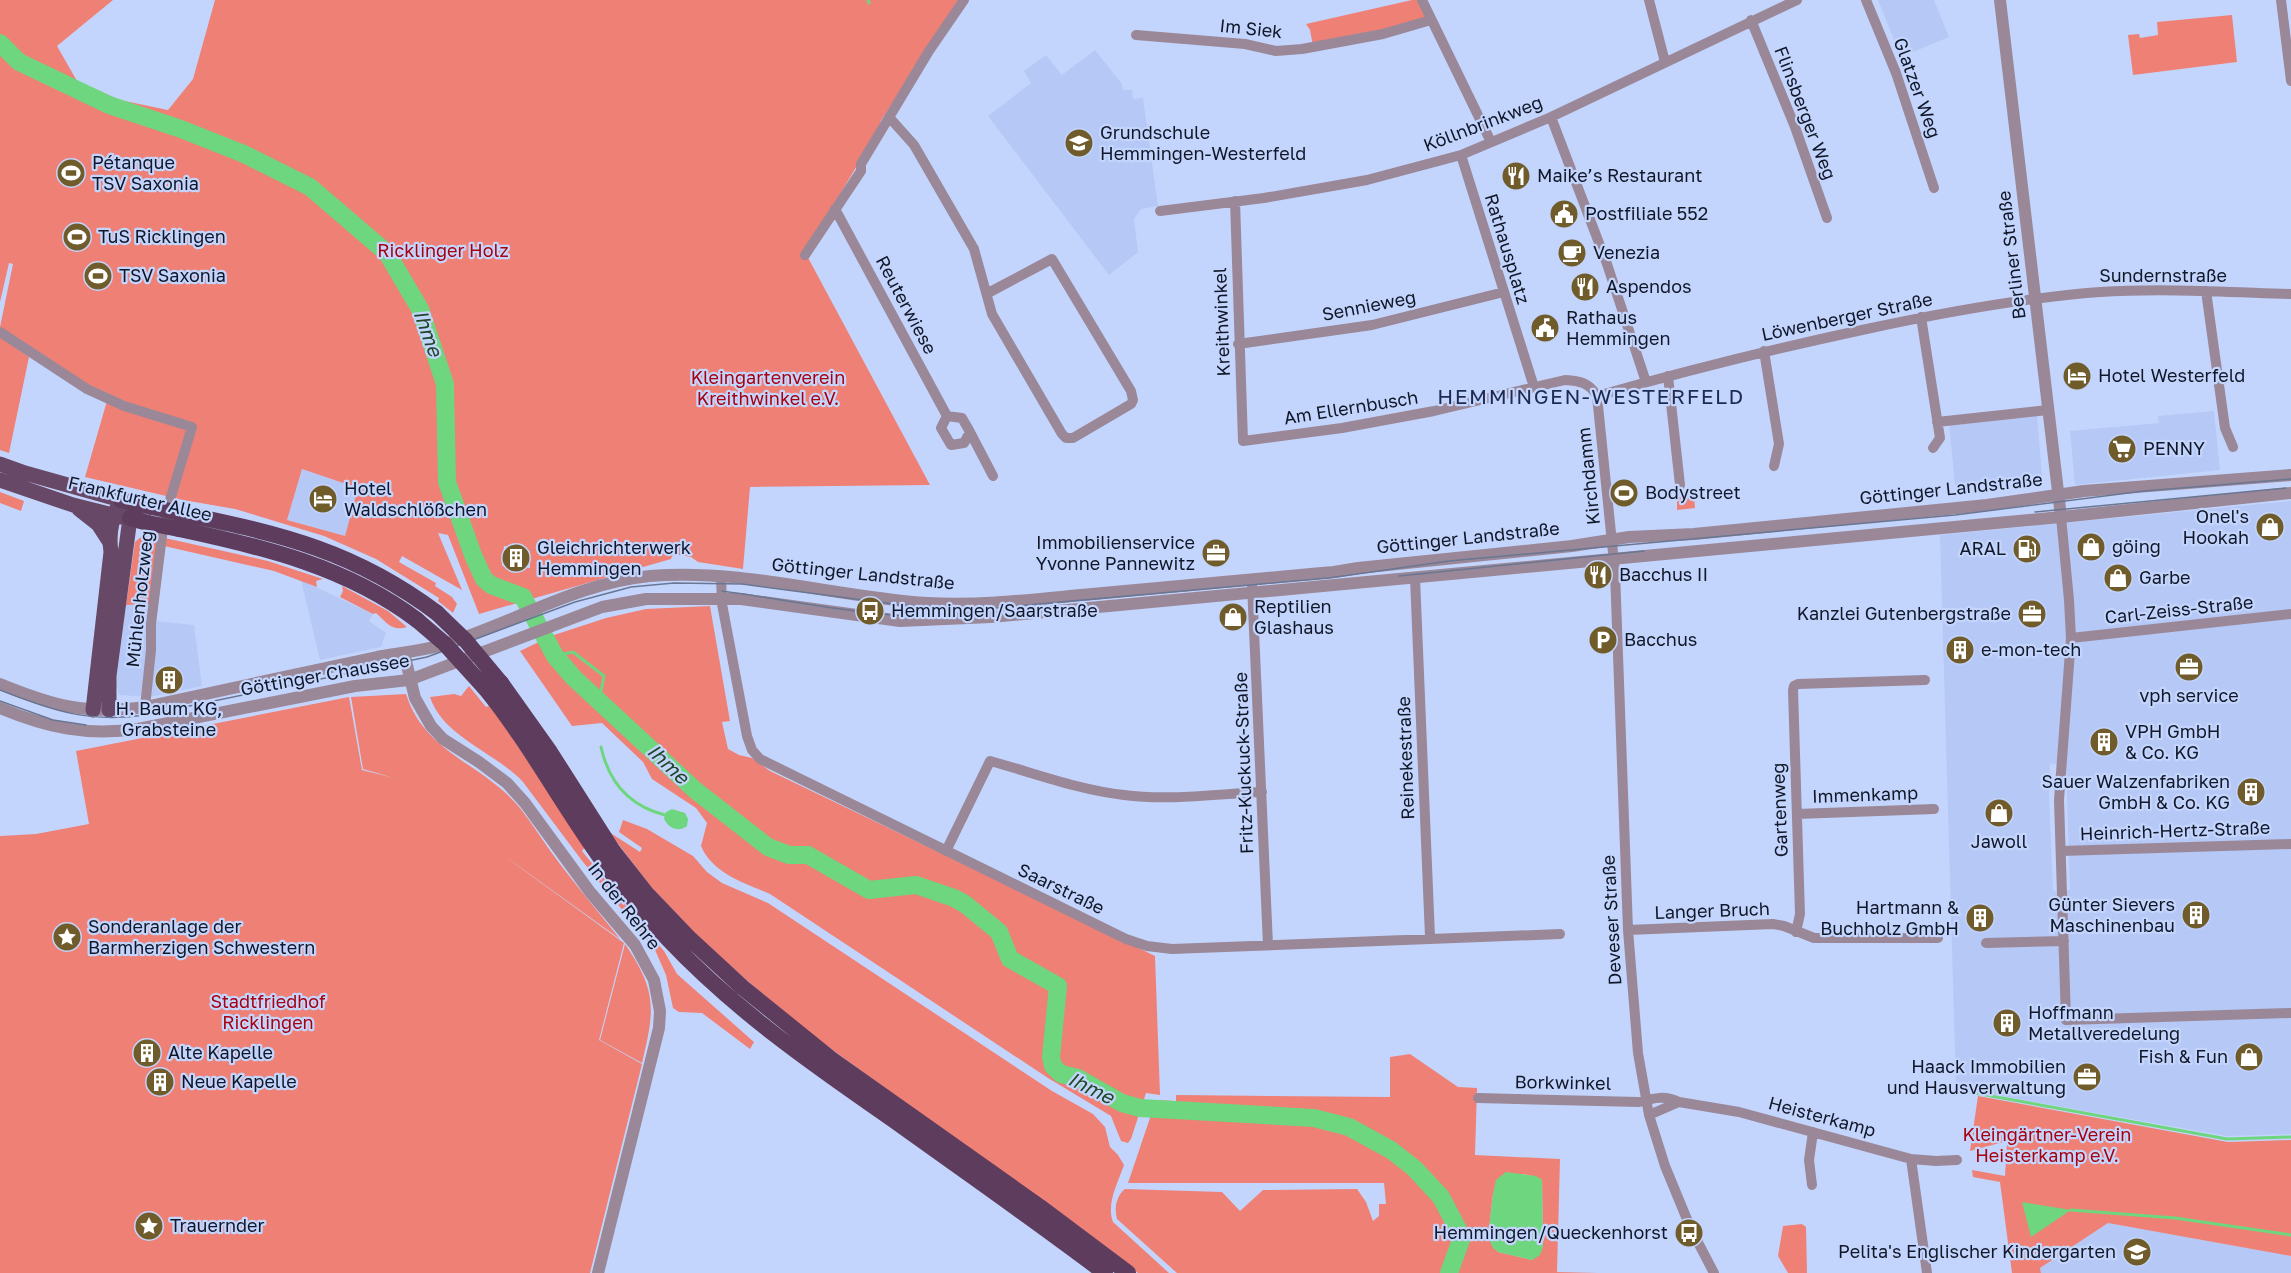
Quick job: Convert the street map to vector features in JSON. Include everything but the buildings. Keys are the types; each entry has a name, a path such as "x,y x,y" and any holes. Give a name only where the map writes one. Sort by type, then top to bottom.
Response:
{"highway":[{"path":"122,500 150,515"},
{"name":"Frankfurter Allee","path":"130,518 150,515 182,522 350,579 396,604 493,685"},
{"path":"182,522 247,528 326,550 396,584 437,614 466,641 526,742 600,857 636,904 695,966 766,1027 834,1079 1105,1273"},
{"path":"493,685 550,752 613,851 646,893 690,939 742,987 831,1059 1040,1207 1128,1273"}],"main road":[{"name":"Frankfurter Allee","path":"0,464 122,500"},
{"name":"Frankfurter Allee","path":"0,480 73,505 130,518"},
{"path":"101,710 111,552 109,541 113,515 122,500"},
{"path":"101,710 110,676 130,518 122,500"},
{"path":"73,505 98,524 109,541"}],"street":[{"path":"805,255 861,171 861,164 889,117 929,51 964,0"},
{"path":"1422,0 1491,142"},
{"path":"1649,0 1665,62"},
{"name":"Köllnbrinkweg","path":"1160,211 1264,198 1367,180 1461,155 1551,117 1797,0"},
{"name":"Glatzer Weg","path":"1866,0 1896,73 1934,188"},
{"name":"Berliner Straße","path":"2000,0 2060,506"},
{"path":"2281,0 2291,81"},
{"name":"Im Siek","path":"1136,35 1245,44 1276,51 1302,49 1383,34 1431,20"},
{"name":"Flinsberger Weg","path":"1751,20 1795,127 1827,218"},
{"path":"889,117 914,146 974,249 993,314 1062,434 1066,438 1073,438 1131,404 1133,400 1131,391 1052,259 988,293"},
{"path":"1551,117 1607,264 1646,382"},
{"name":"Rathausplatz","path":"1461,155 1534,387"},
{"name":"Kreithwinkel","path":"1235,201 1242,441"},
{"name":"Reuterwiese","path":"836,209 947,416"},
{"path":"2206,291 2225,428 2233,447"},
{"name":"Sundernstraße","path":"2035,300 2101,292 2206,291 2291,294"},
{"name":"Sennieweg","path":"1238,344 1371,325 1504,292"},
{"name":"Löwenberger Straße","path":"1668,376 1764,351 1921,317 2035,300"},
{"path":"1921,317 1940,438 1933,448"},
{"name":"Mühlenholzweg","path":"0,332 87,389 124,406 192,427 170,500 162,536 151,624 151,650 145,707"},
{"path":"1764,351 1779,444 1774,466"},
{"path":"1534,387 1565,380 1581,381 1590,386 1597,396 1668,376 1680,485"},
{"name":"Am Ellernbusch","path":"1242,441 1342,428 1434,411 1534,387"},
{"name":"Kirchdamm","path":"1597,396 1613,551"},
{"path":"1937,422 2048,410"},
{"name":"Reuterwiese","path":"947,416 941,428 951,445 963,443 970,432"},
{"name":"Reuterwiese","path":"947,416 962,418 993,476"},
{"name":"Göttinger Landstraße","path":"617,582 648,576 693,574 902,600 987,603 1252,579 1613,551 1788,541 2060,506 2084,491 2291,475"},
{"name":"Göttinger Landstraße","path":"722,598 900,621 1023,615 1415,578 1613,551 1629,537 1694,534 1975,507 2060,506 2291,493"},
{"path":"2060,506 2071,638 2059,776 2066,1020 2291,1013"},
{"name":"Deveser Straße","path":"1613,551 1628,930 1632,1006 1638,1053 1646,1100 1661,1155 1679,1202 1714,1273"},
{"name":"Saarstraße","path":"722,577 722,598 747,736 752,750 760,759 1136,943 1172,949 1560,934"},
{"name":"Reinekestraße","path":"1415,578 1430,938"},
{"name":"Fritz-Kuckuck-Straße","path":"1252,579 1268,945"},
{"name":"Göttinger Chaussee","path":"0,684 62,706 101,710 145,707 425,650 459,640 549,603 617,582"},
{"name":"Göttinger Chaussee","path":"0,708 31,721 62,729 104,732 138,729 355,686 409,680 602,607 646,599 722,598"},
{"name":"Carl-Zeiss-Straße","path":"2071,638 2291,614"},
{"name":"In der Rehre","path":"404,653 409,680 420,711 431,726 443,739 493,772 515,792 590,892 635,945 654,980 660,1011 659,1028 598,1273"},
{"name":"Gartenweg","path":"1796,932 1800,914 1794,686 1798,684 1925,680"},
{"path":"101,710 96,725 104,732"},
{"path":"946,850 990,761 1104,792 1125,795 1152,797 1262,792"},
{"name":"Immenkamp","path":"1797,814 1934,809"},
{"name":"Heinrich-Hertz-Straße","path":"2061,851 2291,844"},
{"name":"Langer Bruch","path":"1628,930 1773,924 1814,938 1938,938"},
{"path":"1986,943 2064,941"},
{"name":"Heisterkamp","path":"1646,1100 1661,1096 1670,1097 1679,1102 1739,1112 1911,1159 1957,1160"},
{"name":"Borkwinkel","path":"1478,1098 1639,1102 1646,1100"},
{"path":"1650,1114 1679,1102"},
{"path":"1812,1185 1809,1160 1813,1132"},
{"path":"1911,1159 1927,1273"}],"shaded area":[{"path":"1878,0 1934,0 1949,37 1901,57"},
{"name":"Grundschule Hemmingen-Westerfeld","path":"1095,50 1122,84 1123,90 1132,90 1133,99 1143,98 1158,206 1141,209 1134,219 1138,252 1109,275 988,116 1031,83 1024,71 1046,55 1062,75"},
{"path":"2214,411 2220,470 2075,485 2070,431 2159,423 2158,416"},
{"path":"2037,414 2042,476 1955,486 1949,423"},
{"path":"302,469 358,488 345,536 287,520"},
{"path":"2291,501 2291,1134 2227,1136 1956,1088 1940,535","holes":["2066,763 2070,890 2053,891 2050,764"]},
{"path":"301,580 373,614 369,621 386,633 381,647 320,660"},
{"path":"156,604 154,621 194,625 202,686 150,697 119,695 116,683 126,605"},
{"path":"672,809 685,813 688,819 687,826 677,829 668,825 664,819 666,812"},
{"path":"1506,1172 1536,1176 1542,1180 1543,1247 1540,1255 1532,1260 1498,1252 1493,1248 1488,1237 1496,1180"},
{"path":"2022,1202 2071,1210 2031,1237"},
{"path":"2108,1223 2291,1256 2291,1273 2041,1273 2040,1268"}],"green space":[{"name":"Ricklinger Holz","path":"0,0 113,0 57,46 77,81 120,100 168,110 193,79 215,0 960,0 880,122 881,126 805,252 930,485 750,487 743,569 698,562 691,557 673,554 671,559 479,614 448,535 438,533 462,590 402,556 399,562 436,583 435,586 452,597 457,604 453,613 438,601 439,598 376,559 324,536 235,509 183,500 85,477 109,394 89,385 0,327 13,264 9,263 0,302","holes":["302,469 358,488 345,536 287,520","504,546 530,551 530,568 502,566"]},
{"path":"1412,0 1422,0 1431,20 1313,46 1310,30 1306,24"},
{"path":"2232,15 2237,62 2133,75 2128,35 2139,34 2140,38 2158,35 2157,22"},
{"path":"0,337 29,357 9,453 0,450"},
{"path":"0,492 24,501 21,511 0,503"},
{"path":"1694,496 1695,508 1677,510 1677,497"},
{"path":"142,536 158,538 151,604 126,605 135,542"},
{"path":"165,538 268,561 323,579 316,581 317,587 274,571 164,546"},
{"path":"342,586 388,611 407,627 393,627 376,613 373,614 340,597 343,591"},
{"path":"710,606 730,721 722,722 728,749 752,758 770,771 1155,956 1160,1095 1146,1093 1128,1143 1121,1141 1111,1116 1048,1078 770,894 740,881 713,864 701,846 707,823 696,808 652,779 643,762 602,723 572,726 520,651 543,640 556,661 592,699 723,815 725,812 585,685 571,670 548,637 606,618 646,609"},
{"path":"469,686 486,707 489,706 499,718 585,847 582,851 664,951 677,974 754,1042 750,1049 702,1013 679,1012 673,1008 666,975 655,950 583,862 523,782 446,723 430,697 454,694 461,696"},
{"name":"Stadtfriedhof Ricklingen","path":"406,694 415,714 441,745 489,780 520,808 560,864 620,939 492,847 624,943 599,1040 642,1064 590,1273 0,1273 0,836 36,834 89,824 76,751 349,697 362,770 394,778 363,769 351,697"},
{"path":"623,820 647,829 693,856 707,872 722,883 768,903 1052,1091 1093,1114 1105,1127 1110,1147 1124,1165 1112,1200 1113,1222 1169,1273 1138,1273 1110,1250 806,1031 709,948 652,888 609,832 640,852 642,848 619,832"},
{"path":"625,944 643,975 650,1001 651,1014 642,1063 600,1040"},
{"path":"1410,1054 1458,1087 1477,1088 1475,1155 1560,1159 1557,1272 1598,1273 1177,1273 1117,1219 1116,1203 1125,1189 1222,1192 1240,1211 1263,1190 1357,1189 1366,1202 1373,1221 1379,1216 1379,1204 1386,1204 1384,1183 1128,1183 1152,1112 1313,1120 1348,1130 1389,1151 1411,1170 1412,1164 1391,1147 1350,1124 1313,1115 1153,1107 1155,1100 1176,1101 1176,1095 1390,1097 1390,1057","holes":["1521,1174 1542,1180 1543,1247 1532,1260 1498,1252 1488,1238 1493,1194"]},
{"name":"Kleingärtner-Verein Heisterkamp e.V.","path":"1978,1096 2228,1142 2291,1140 2291,1256 2108,1223 2040,1268 2041,1273 2012,1273 2000,1182 1973,1177 1972,1170 2005,1176 2007,1141 1970,1151"},
{"path":"1802,1224 1806,1227 1807,1273 1788,1273 1778,1256 1783,1226"}],"waterway":[{"name":"Ihme","path":"0,43 19,62 109,105 181,129 244,154 310,187 387,253 420,309 445,384 447,482 484,579 491,585 523,597 555,656 574,678 695,790 768,847 789,855 808,855 869,890 916,885 965,904 999,932 1010,959 1058,986 1051,1057 1053,1066 1061,1074 1078,1078 1122,1103 1140,1108 1314,1118 1349,1127 1391,1150 1414,1168 1441,1197 1462,1237 1449,1273"},
{"path":"555,656 573,652 604,676 599,702"},
{"path":"601,747 609,772 623,791 641,806 665,815"},
{"path":"1958,1090 2227,1139 2291,1137"},
{"path":"2071,1210 2175,1218 2291,1235"}],"tram line":[{"path":"0,690 37,704 88,716 146,715 427,657 575,602 631,587 674,583 742,584 901,605 984,609 1329,578 1449,561 1955,515 2144,491 2291,479"},
{"path":"2035,512 2286,488"},
{"path":"1399,576 1644,551"},
{"path":"722,591 863,612 948,616"},
{"path":"0,701 53,720 86,725"}],"place":[{"name":"Grundschule Hemmingen-Westerfeld","path":"1079,143"},
{"name":"Pétanque TSV Saxonia","path":"71,173"},
{"name":"Maike’s Restaurant","path":"1516,176"},
{"name":"Postfiliale 552","path":"1564,214"},
{"name":"TuS Ricklingen","path":"77,237"},
{"name":"Venezia","path":"1572,253"},
{"name":"TSV Saxonia","path":"98,276"},
{"name":"Aspendos","path":"1585,287"},
{"name":"Rathaus Hemmingen","path":"1545,328"},
{"name":"Hotel Westerfeld","path":"2077,376"},
{"name":"PENNY","path":"2122,449"},
{"name":"Bodystreet","path":"1624,493"},
{"name":"Hotel Waldschlößchen","path":"323,499"},
{"name":"Onel's Hookah","path":"2270,527"},
{"name":"göing","path":"2091,547"},
{"name":"ARAL","path":"2027,549"},
{"name":"Immobilienservice Yvonne Pannewitz","path":"1216,553"},
{"name":"Gleichrichterwerk Hemmingen","path":"516,558"},
{"name":"Bacchus II","path":"1598,575"},
{"name":"Garbe","path":"2118,578"},
{"name":"Hemmingen/Saarstraße","path":"870,611"},
{"name":"Kanzlei Gutenbergstraße","path":"2032,614"},
{"name":"Reptilien Glashaus","path":"1233,617"},
{"name":"Bacchus","path":"1603,640"},
{"name":"e-mon-tech","path":"1960,650"},
{"name":"vph service","path":"2189,667"},
{"name":"H. Baum KG, Grabsteine","path":"169,680"},
{"name":"VPH GmbH & Co. KG","path":"2104,742"},
{"name":"Sauer Walzenfabriken GmbH & Co. KG","path":"2251,792"},
{"name":"Jawoll","path":"1999,813"},
{"name":"Günter Sievers Maschinenbau","path":"2196,915"},
{"name":"Hartmann & Buchholz GmbH","path":"1980,918"},
{"name":"Sonderanlage der Barmherzigen Schwestern","path":"67,937"},
{"name":"Hoffmann Metallveredelung","path":"2007,1023"},
{"name":"Alte Kapelle","path":"147,1053"},
{"name":"Fish & Fun","path":"2249,1057"},
{"name":"Haack Immobilien und Hausverwaltung","path":"2087,1077"},
{"name":"Neue Kapelle","path":"160,1082"},
{"name":"Trauernder","path":"149,1226"},
{"name":"Hemmingen/Queckenhorst","path":"1689,1233"},
{"name":"Pelita's Englischer Kindergarten","path":"2137,1252"}],"district":[{"name":"HEMMINGEN-WESTERFELD","path":"1591,397"}],"park label":[{"name":"Kleingartenverein Kreithwinkel e.V.","path":"768,388"}]}
